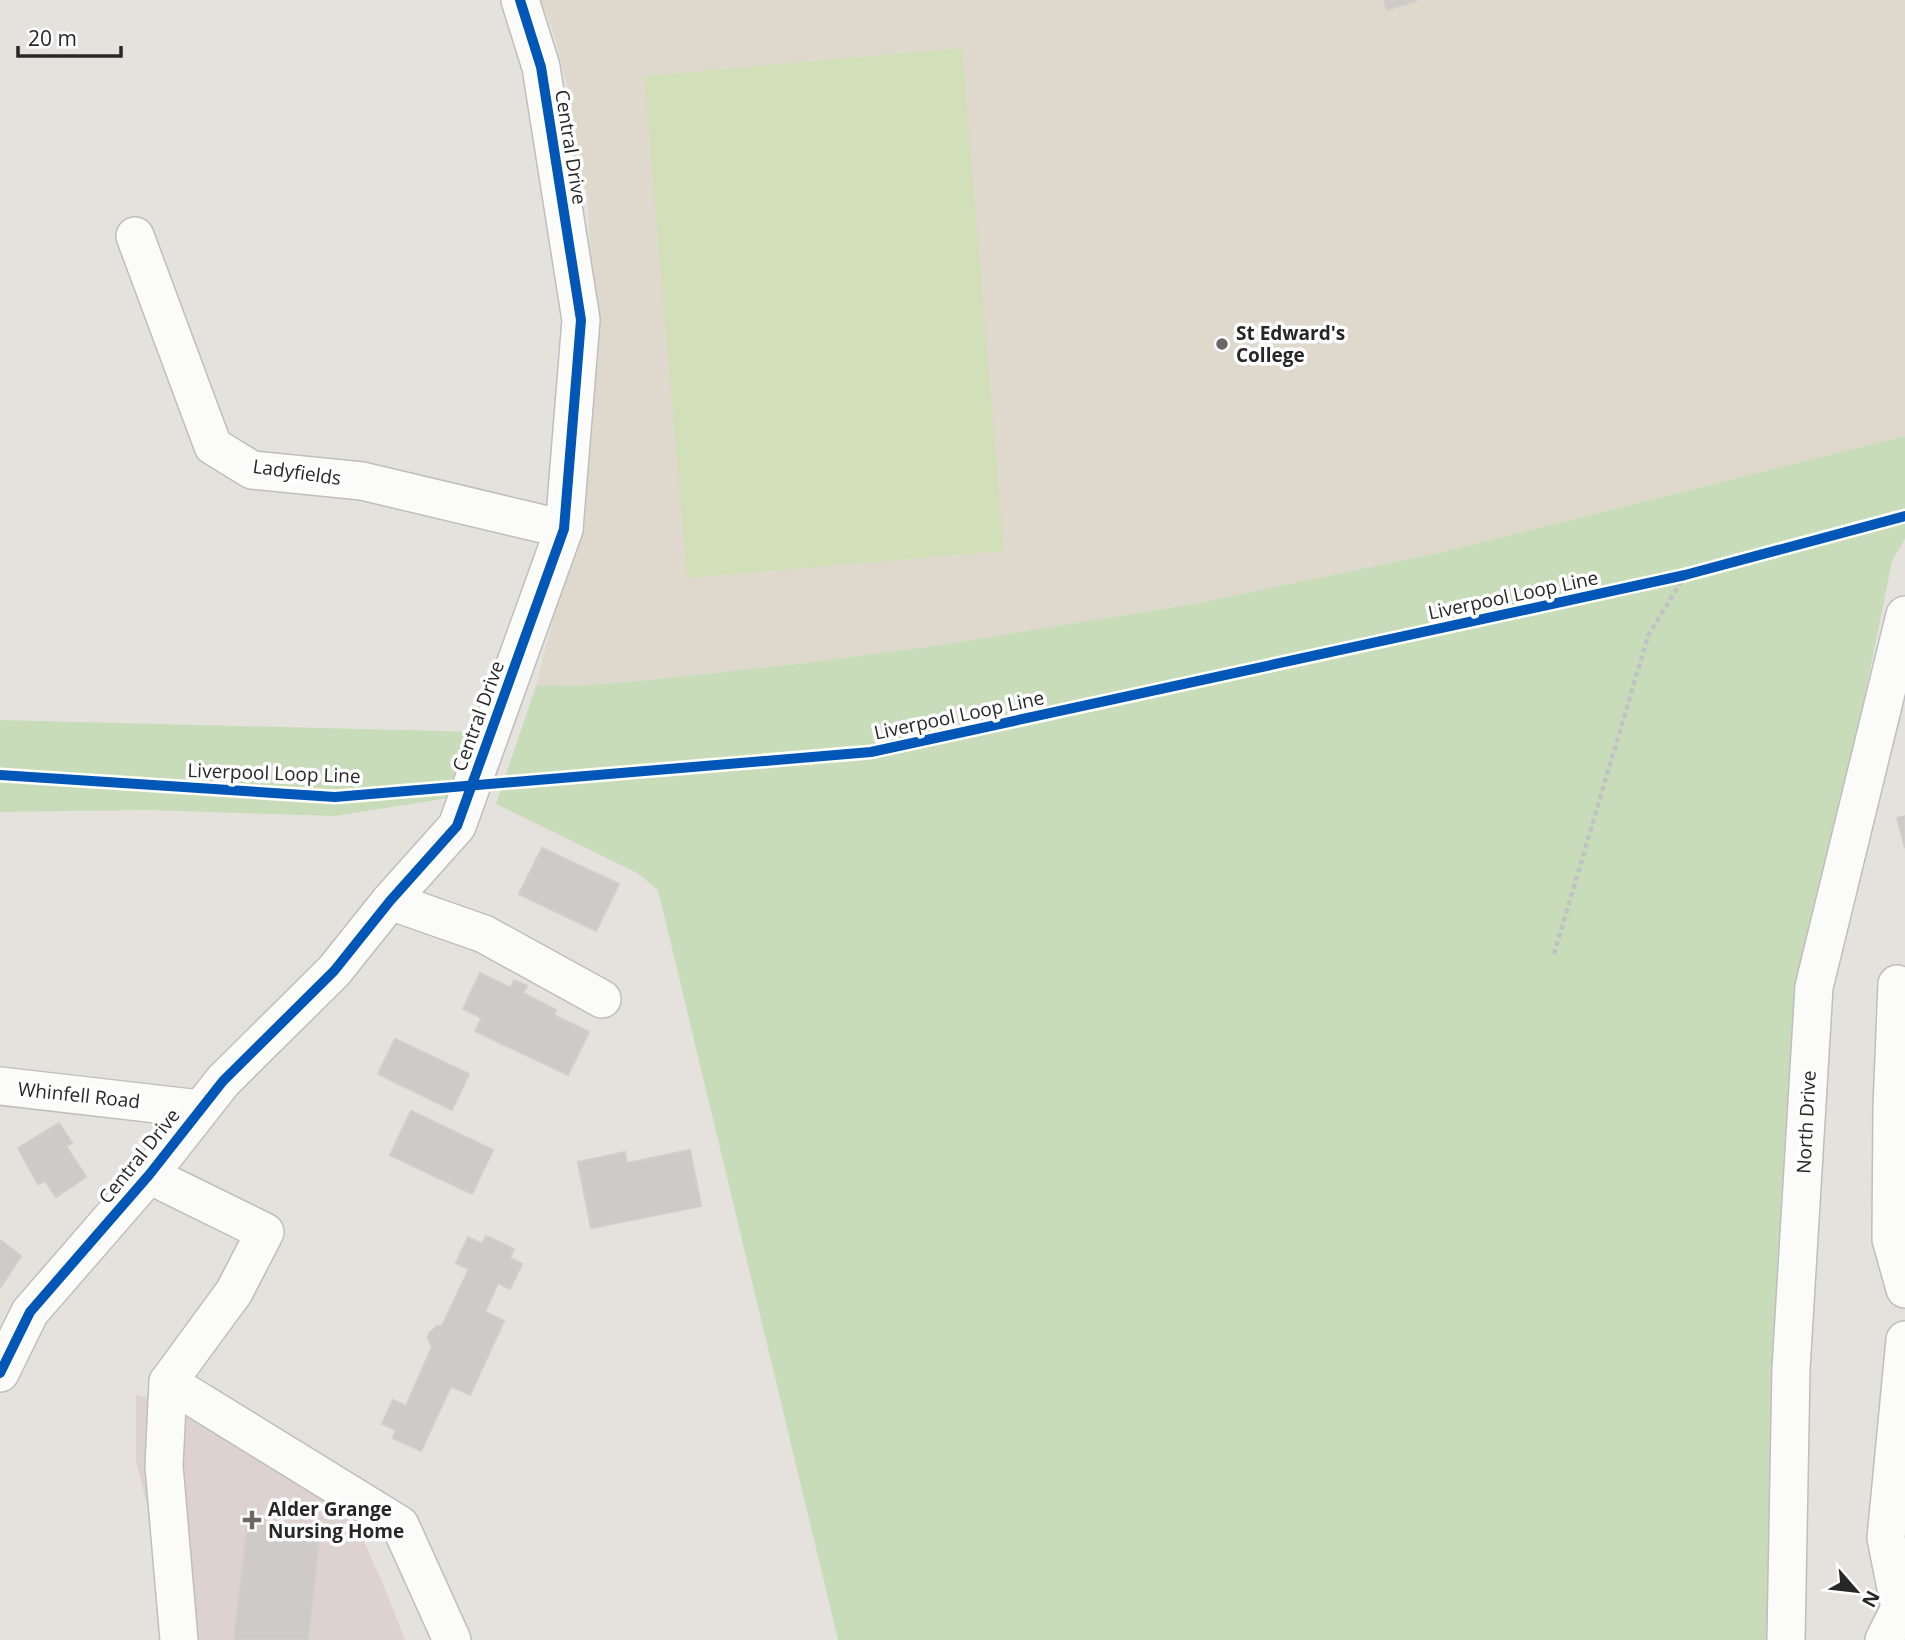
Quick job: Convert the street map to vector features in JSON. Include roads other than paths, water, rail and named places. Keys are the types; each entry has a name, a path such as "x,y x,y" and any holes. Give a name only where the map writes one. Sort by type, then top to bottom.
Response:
{"street":[{"name":"Central Drive","path":"0,1373 30,1312 149,1175 200,1108 223,1081 334,971 390,901 457,826 564,528 581,320 541,67 520,0"},
{"name":"Ladyfields","path":"135,236 213,446 252,470 362,481 564,528"},
{"name":"North Drive","path":"1786,1640 1791,1369 1814,987 1905,615"},
{"path":"390,901 484,934 602,999"},
{"path":"1897,984 1892,1107 1891,1239 1905,1289"},
{"name":"Whinfell Road","path":"0,1086 200,1108"},
{"path":"149,1175 265,1232 234,1292 168,1382 164,1466 179,1640"},
{"path":"1884,1640 1900,1608 1886,1538 1905,1340"},
{"path":"168,1382 400,1525 452,1640"}],"place":[{"name":"St Edward's College","path":"1222,344"},
{"name":"Alder Grange Nursing Home","path":"252,1520"}]}
